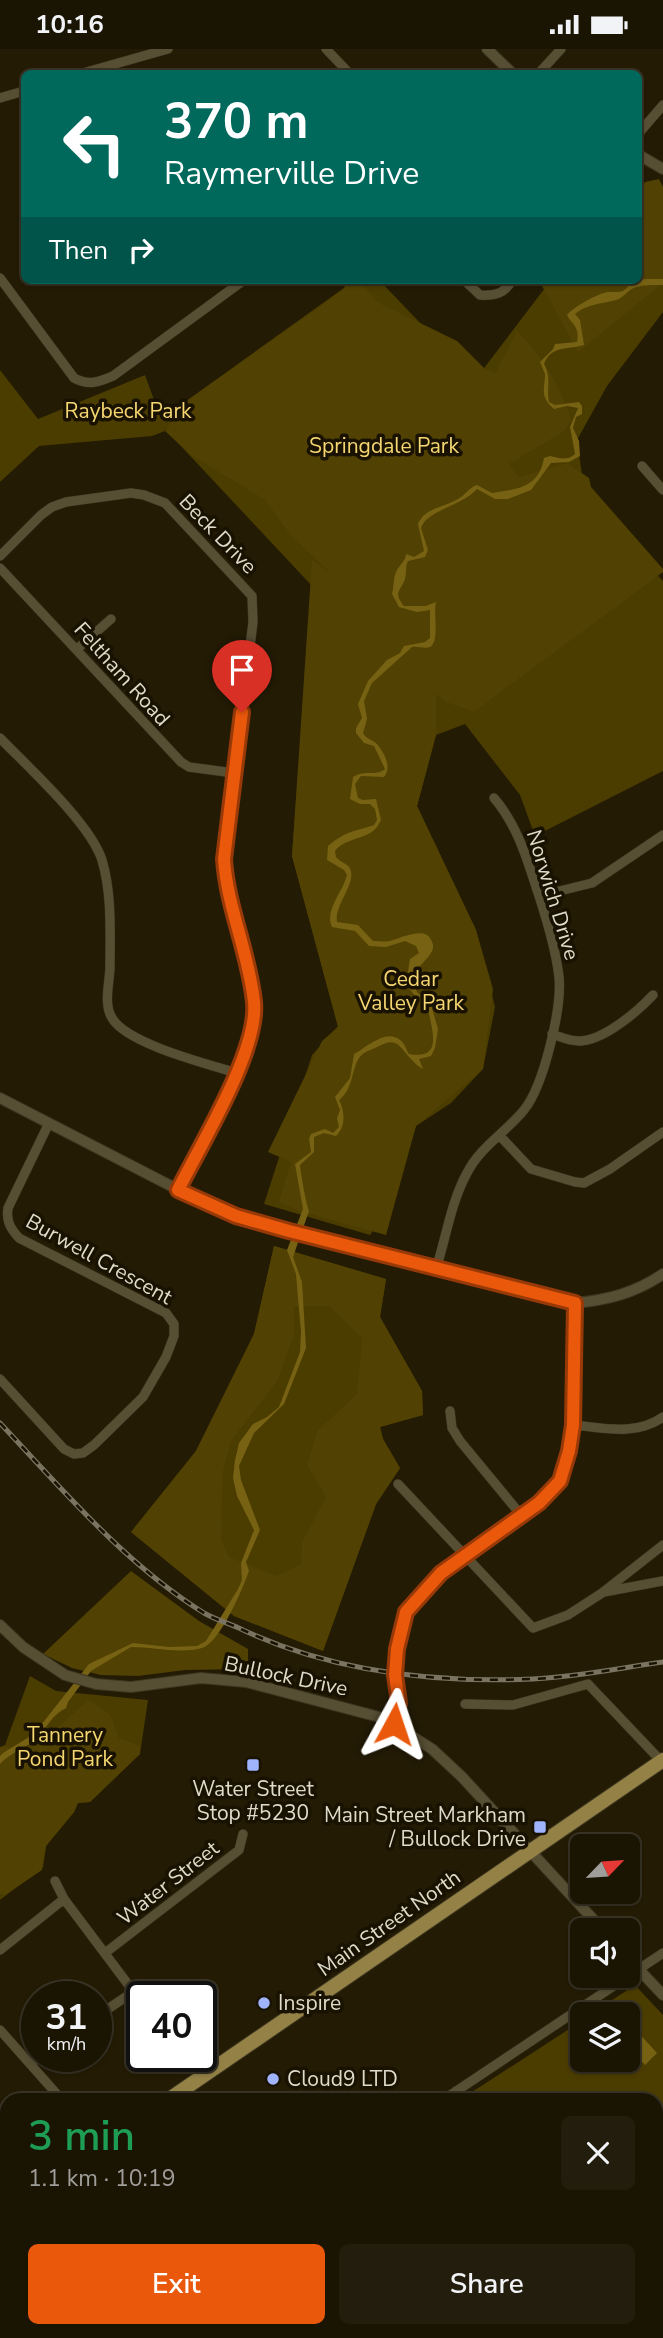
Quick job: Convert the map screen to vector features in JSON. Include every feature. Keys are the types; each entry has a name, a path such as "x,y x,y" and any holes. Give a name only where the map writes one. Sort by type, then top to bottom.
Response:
{"main road":[{"name":"Main Street North","path":"179,2093 662,1760"}],"street":[{"path":"94,70 168,49"},
{"path":"326,49 342,70"},
{"path":"487,49 509,70"},
{"path":"542,70 561,49"},
{"path":"0,98 21,92"},
{"path":"642,130 663,105"},
{"path":"642,157 663,169"},
{"path":"0,278 74,378 83,383 97,383 113,376 239,284"},
{"path":"468,284 480,295 492,296 501,293 509,284"},
{"path":"642,466 663,490"},
{"name":"Beck Drive","path":"0,556 52,507 66,502 131,493 165,503 248,590 253,602 225,847 225,871 246,956 254,1015 252,1034 237,1073 178,1190"},
{"name":"Feltham Road","path":"0,568 181,762 189,767 234,772"},
{"path":"77,649 111,619"},
{"path":"0,738 76,817 101,858 108,884 108,1006 111,1018 130,1033 156,1047 237,1073"},
{"name":"Norwich Drive","path":"436,1269 467,1171 479,1154 500,1136 526,1107 536,1090 552,1034 559,989 559,975 538,896 511,820 494,798"},
{"path":"538,896 592,883 663,835"},
{"path":"552,1034 570,1041 594,1039 639,1010 653,995"},
{"path":"0,1098 178,1190 236,1216 289,1231 575,1303 624,1295 663,1274"},
{"name":"Burwell Crescent","path":"0,1379 65,1449 74,1454 83,1453 143,1397 171,1346 175,1329 166,1313 19,1238 10,1229 8,1207 49,1123"},
{"path":"500,1136 531,1170 584,1183 663,1132"},
{"path":"394,1724 399,1703 395,1675 397,1649 406,1612 431,1582 539,1503 560,1481 573,1425 575,1303"},
{"path":"450,1411 453,1428 460,1441 521,1515"},
{"path":"573,1425 627,1430 652,1425 663,1417"},
{"path":"398,1484 463,1556 533,1627 568,1615 602,1593 663,1545"},
{"path":"602,1593 663,1581"},
{"name":"Bullock Drive","path":"0,1625 23,1647 65,1675 96,1683 131,1687 201,1678 246,1682 383,1718 426,1744 444,1759 481,1795 592,1918"},
{"path":"465,1704 513,1705 588,1684 662,1760"},
{"name":"Water Street","path":"105,1953 239,1850 243,1834"},
{"path":"55,1881 64,1899 126,1982"},
{"path":"0,1950 64,1899"},
{"path":"640,1968 663,1953"},
{"path":"640,1971 663,1995"},
{"path":"453,2093 610,1988"},
{"path":"0,2029 21,2054"},
{"path":"37,2072 56,2093"},
{"path":"199,2072 204,2077"}],"green space":[{"path":"659,179 663,187 663,283 578,352 541,284 642,284 642,193 645,182"},
{"path":"645,182 663,190 663,312 607,386 577,440 585,495 663,581 663,771 535,836 520,795 465,724 436,735 417,806 476,930 495,1007 483,1069 451,1103 416,1126 392,1205 370,1235 264,1204 312,1055 338,1026 292,856 312,586 165,429 152,436 39,446 0,482 0,370 38,419 145,375 161,419 349,284 383,284 475,380 548,284 642,284 642,187"},
{"path":"346,284 363,284 377,302 457,341 484,368 495,374 517,331 550,372 571,420 563,432 509,464 518,477 567,463 589,478 591,487 663,569 663,572 474,712 446,702 436,694 436,735 417,806 476,930 493,989 483,1069 416,1126 386,1235 310,1216 279,1202 291,1162 268,1152 322,1041 338,1027 292,856 312,560 331,574 290,534 265,500 191,455 165,431 184,403 343,290"},
{"path":"274,1246 386,1279 380,1317 422,1391 423,1415 380,1427 383,1439 400,1468 376,1504 323,1651 234,1616 131,1532 196,1451 254,1334"},
{"path":"274,1246 386,1279 380,1317 422,1391 423,1415 380,1427 383,1439 400,1468 376,1504 323,1651 234,1616 131,1532 196,1451 254,1334","holes":["294,1306 329,1306 362,1338 357,1394 317,1431 307,1465 326,1497 302,1542 301,1564 277,1576 229,1557 221,1538 223,1472 231,1441 278,1380 294,1334"]},
{"path":"131,1571 199,1621 248,1649 248,1669 185,1670 138,1676 101,1675 72,1668 43,1654"},
{"name":"Tannery Pond Park","path":"30,1676 56,1691 148,1700 140,1754 90,1802 78,1803 74,1812 46,1846 43,1867 0,1900 0,1747 5,1745"},
{"name":"Tannery Pond Park","path":"88,1700 110,1714 119,1738 140,1746 140,1754 90,1802 78,1803 74,1812 46,1846 42,1870 5,1895 0,1894 0,1747 37,1746"},
{"path":"630,1988 638,1988 663,2015 663,2093 472,2092 570,2028 570,2072 640,2072 640,2002 609,2002"}],"shaded area":[{"path":"663,279 663,285 638,287 618,299 579,311 575,314 580,320 584,345 556,351 544,364 548,374 549,402 555,405 579,402 582,406 582,414 576,417 573,428 579,441 580,456 569,462 551,463 531,490 508,499 495,499 477,489 463,500 437,512 421,528 428,550 425,557 408,561 405,579 398,595 404,606 426,606 436,602 435,639 430,647 412,647 372,683 364,701 367,719 363,733 380,748 387,769 384,777 361,776 355,784 358,798 376,799 381,820 372,832 340,846 335,851 336,857 348,866 351,873 337,922 358,925 373,941 390,941 418,933 428,936 433,950 412,978 417,992 431,1005 438,1029 431,1056 419,1059 423,1069 395,1043 387,1043 364,1053 357,1063 348,1089 339,1100 344,1119 342,1128 336,1136 324,1133 314,1137 314,1152 300,1165 309,1211 293,1257 302,1282 306,1348 284,1404 254,1433 239,1466 241,1480 260,1530 246,1562 249,1571 242,1589 223,1626 209,1644 202,1648 184,1650 131,1647 91,1671 66,1708 54,1717 38,1737 0,1764 0,1756 3,1753 34,1734 89,1664 133,1643 169,1647 197,1646 206,1641 242,1580 241,1563 254,1530 237,1496 233,1478 239,1443 253,1424 279,1407 300,1352 296,1274 287,1250 303,1209 295,1164 311,1152 311,1134 325,1129 333,1133 339,1127 337,1118 340,1110 335,1097 350,1078 354,1054 376,1040 389,1036 402,1041 409,1054 421,1055 432,1047 428,1006 415,996 406,984 410,959 419,953 416,946 405,941 386,947 369,946 355,931 332,927 330,921 332,908 347,875 344,870 327,860 328,846 346,834 374,825 377,820 375,809 370,804 360,804 350,799 353,777 362,773 378,773 385,769 374,746 364,743 356,733 362,718 358,704 368,681 387,660 400,653 404,646 425,642 430,638 430,610 417,612 399,607 392,594 396,573 406,554 414,557 424,551 418,524 425,514 458,499 477,485 492,493 519,488 538,475 544,458 566,458 575,454 570,427 578,408 567,406 554,409 549,404 545,396 545,374 540,362 555,344 577,342 576,329 567,315 575,308 604,293 622,291 629,284 642,284 642,280"},
{"path":"640,2034 657,2053 645,2065 640,2060"}],"railway":[{"path":"0,1423 96,1525 175,1594 213,1618 277,1644 312,1656 384,1672 458,1679 548,1678 663,1662"}],"place":[{"name":"Water Street Stop #5230","path":"253,1765"},
{"name":"Main Street Markham / Bullock Drive","path":"540,1827"},
{"name":"Inspire","path":"264,2003"},
{"name":"Cloud9 LTD","path":"273,2079"}],"route":[{"path":"242,712 224,859 254,1001 252,1034 237,1073 178,1190 236,1216 575,1303 573,1425 560,1481 539,1503 441,1573 413,1601 406,1612 397,1649 395,1675 399,1703 394,1724"}],"park label":[{"name":"Raybeck Park","path":"128,411"},
{"name":"Springdale Park","path":"384,446"},
{"name":"Cedar Valley Park","path":"411,991"}]}
